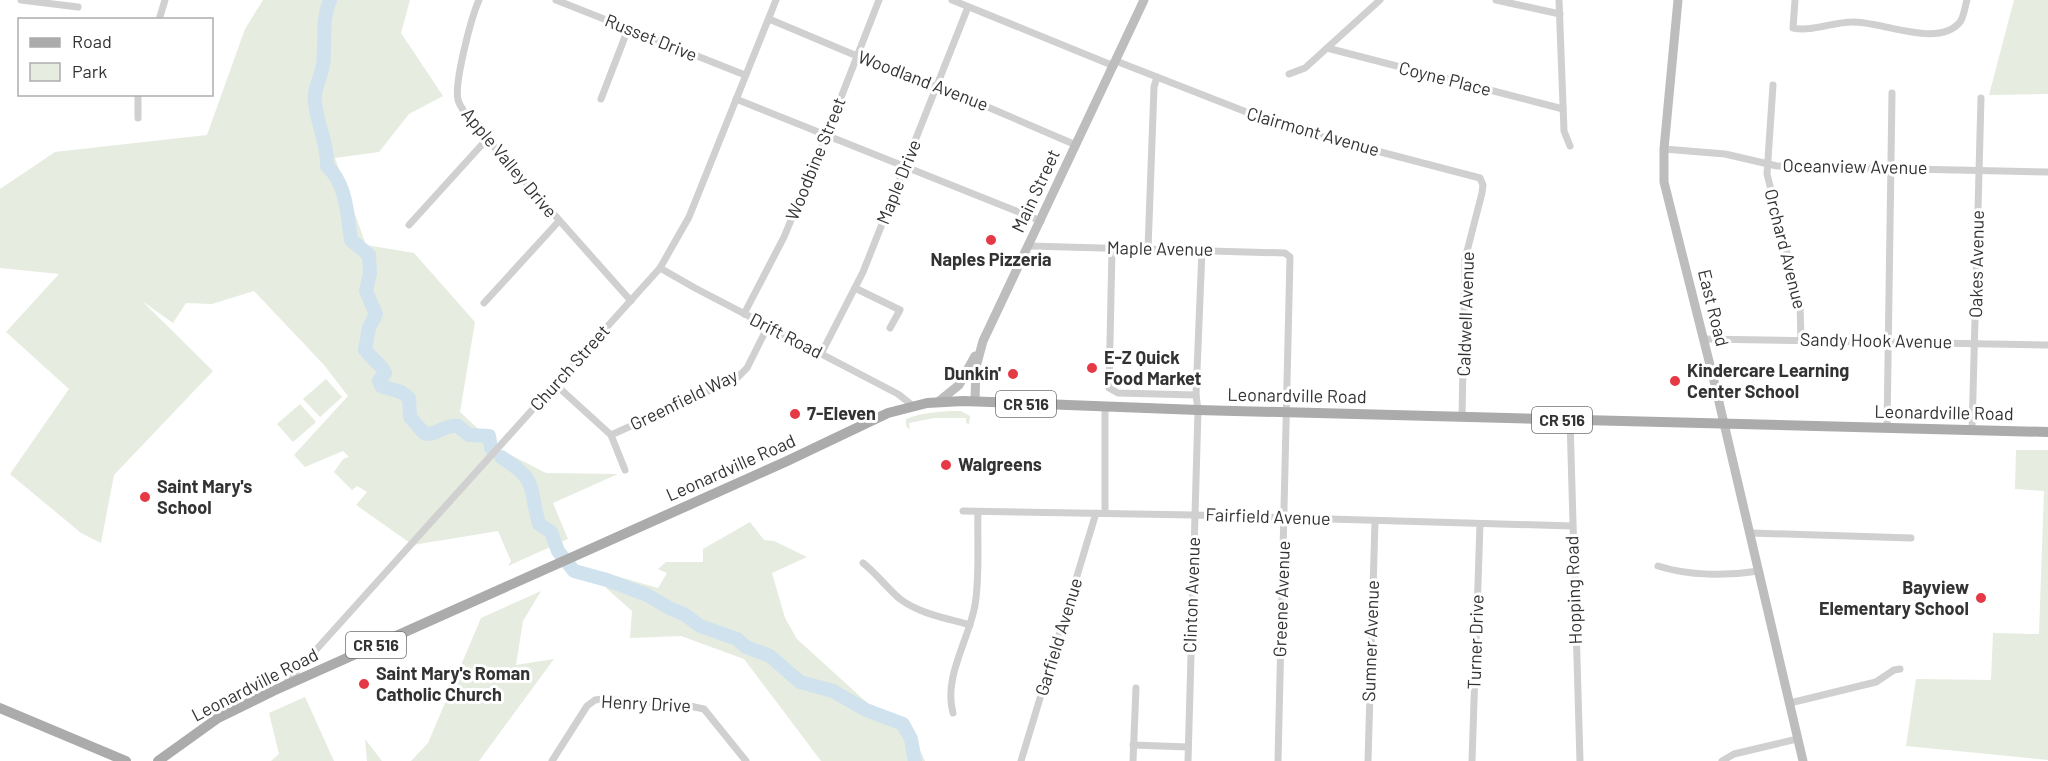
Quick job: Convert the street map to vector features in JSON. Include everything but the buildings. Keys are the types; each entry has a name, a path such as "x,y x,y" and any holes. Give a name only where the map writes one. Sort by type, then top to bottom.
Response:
{"main road":[{"name":"Leonardville Road","path":"158,761 218,718 285,686 785,462 888,413 912,405 975,401 1286,413 2048,432"},
{"path":"0,708 126,761"}],"street":[{"path":"21,0 78,7"},
{"path":"160,18 165,0"},
{"name":"Apple Valley Drive","path":"479,0 457,90 459,104 487,139 631,301"},
{"name":"Russet Drive","path":"556,0 746,75"},
{"name":"Church Street","path":"285,686 660,268 688,217 776,0"},
{"name":"Woodbine Street","path":"744,314 784,237 879,0"},
{"name":"Clairmont Avenue","path":"952,0 1285,127 1480,178"},
{"name":"Main Street","path":"975,401 976,370 984,341 1144,0"},
{"path":"1289,74 1305,68 1380,0"},
{"path":"1496,0 1560,14"},
{"path":"1559,0 1564,131 1570,146"},
{"name":"East Road","path":"1678,0 1664,149 1664,182 1725,424 1803,761"},
{"path":"1795,0 1793,28 1806,29 1851,21 1889,26 1923,35 1936,34 1961,21 1967,0"},
{"name":"Maple Drive","path":"821,354 855,288 905,168 937,87 964,3"},
{"name":"Woodland Avenue","path":"769,19 1076,145"},
{"path":"601,99 628,29"},
{"name":"Coyne Place","path":"1327,48 1563,109"},
{"path":"1148,249 1154,87 1157,77"},
{"name":"Orchard Avenue","path":"1773,85 1767,178 1800,305 1801,340"},
{"path":"1887,429 1892,93"},
{"path":"138,96 138,118"},
{"name":"Oakes Avenue","path":"1972,431 1981,98"},
{"path":"736,99 1041,221"},
{"path":"409,225 487,139"},
{"name":"Oceanview Avenue","path":"1664,149 1725,154 1767,164 2048,172"},
{"name":"Caldwell Avenue","path":"1462,417 1465,260 1482,193 1483,185 1480,178"},
{"path":"484,303 559,221"},
{"name":"Maple Avenue","path":"1029,246 1285,253 1290,257"},
{"path":"1112,249 1109,388 1118,393 1196,395"},
{"name":"Clinton Avenue","path":"1188,761 1198,410 1196,395 1202,250"},
{"name":"Greene Avenue","path":"1278,761 1290,257"},
{"name":"Drift Road","path":"660,268 902,396 912,405"},
{"path":"855,288 900,309 890,328"},
{"name":"Greenfield Way","path":"611,435 737,378 747,368 768,326"},
{"name":"Sandy Hook Avenue","path":"1704,339 2048,345"},
{"path":"938,402 959,385 984,341"},
{"path":"556,385 611,435 625,470"},
{"path":"1104,513 1105,407"},
{"name":"Hopping Road","path":"1570,420 1580,761"},
{"name":"Fairfield Avenue","path":"963,512 1285,517 1572,526"},
{"path":"953,713 952,683 970,625 976,596 978,512"},
{"name":"Garfield Avenue","path":"1021,761 1096,513"},
{"name":"Sumner Avenue","path":"1368,761 1375,521"},
{"name":"Turner Drive","path":"1472,761 1480,524"},
{"path":"1751,533 1911,538"},
{"path":"863,563 877,574 895,595 908,604 970,625"},
{"path":"1658,566 1675,571 1700,573 1759,571"},
{"path":"1790,703 1876,682 1894,670 1900,669"},
{"path":"1133,761 1136,688"},
{"name":"Henry Drive","path":"552,761 586,706 595,700 602,699 685,705 704,709 746,761"},
{"path":"1722,761 1734,754 1797,739"},
{"path":"1133,745 1188,747"}],"green space":[{"path":"263,0 410,0 401,33 443,96 409,114 379,152 335,158 366,245 414,253 475,322 460,412 501,450 546,473 618,474 553,503 568,539 508,566 511,561 498,531 413,545 356,505 367,492 357,486 352,490 334,472 343,459 349,457 343,451 305,467 294,455 348,396 324,365 254,291 212,304 186,303 173,323 142,301 213,371 114,475 101,543 81,533 10,474 69,389 6,332 59,274 0,268 0,189 55,152 207,135 245,29"},
{"path":"2014,0 2048,0 2048,94 1989,95"},
{"path":"326,379 342,397 320,417 303,399"},
{"path":"300,404 316,422 293,442 277,424"},
{"path":"961,411 970,416 969,424 966,423 966,418 934,418 909,423 910,430 906,426 906,419 919,415"},
{"path":"2016,450 2048,450 2048,760 1906,746 1916,679 1991,680 1993,633 2039,634 2044,491 2015,489"},
{"path":"750,522 764,540 774,541 807,557 772,573 785,618 797,639 896,729 908,724 925,761 821,761 744,659 681,636 630,638 632,611 606,588 616,576 658,588 667,573 658,569 666,562 703,562 703,549"},
{"path":"541,591 523,621 516,665 554,659 479,761 411,761 428,743 481,618"},
{"path":"305,697 334,761 271,761 279,754 269,713"},
{"path":"365,739 382,761 367,761"}],"waterway":[{"path":"330,0 325,24 323,65 315,93 315,102 326,150 327,166 339,182 342,191 351,240 369,255 370,273 366,291 376,314 369,328 365,350 385,373 379,381 381,386 401,392 409,398 410,417 424,433 458,426 469,435 489,436 491,448"},
{"path":"501,457 527,478 539,524 551,532 558,551 574,571 647,595 684,614 700,626 737,639 746,647 770,656 800,682 833,691 866,710 903,724 911,739 915,761"}],"place":[{"name":"Naples Pizzeria","path":"991,240"},
{"name":"E-Z Quick Food Market","path":"1092,368"},
{"name":"Dunkin'","path":"1013,374"},
{"name":"Kindercare Learning Center School","path":"1675,381"},
{"name":"7-Eleven","path":"795,414"},
{"name":"Walgreens","path":"946,465"},
{"name":"Saint Mary's School","path":"145,497"},
{"name":"Bayview Elementary School","path":"1981,598"},
{"name":"Saint Mary's Roman Catholic Church","path":"364,684"}]}
